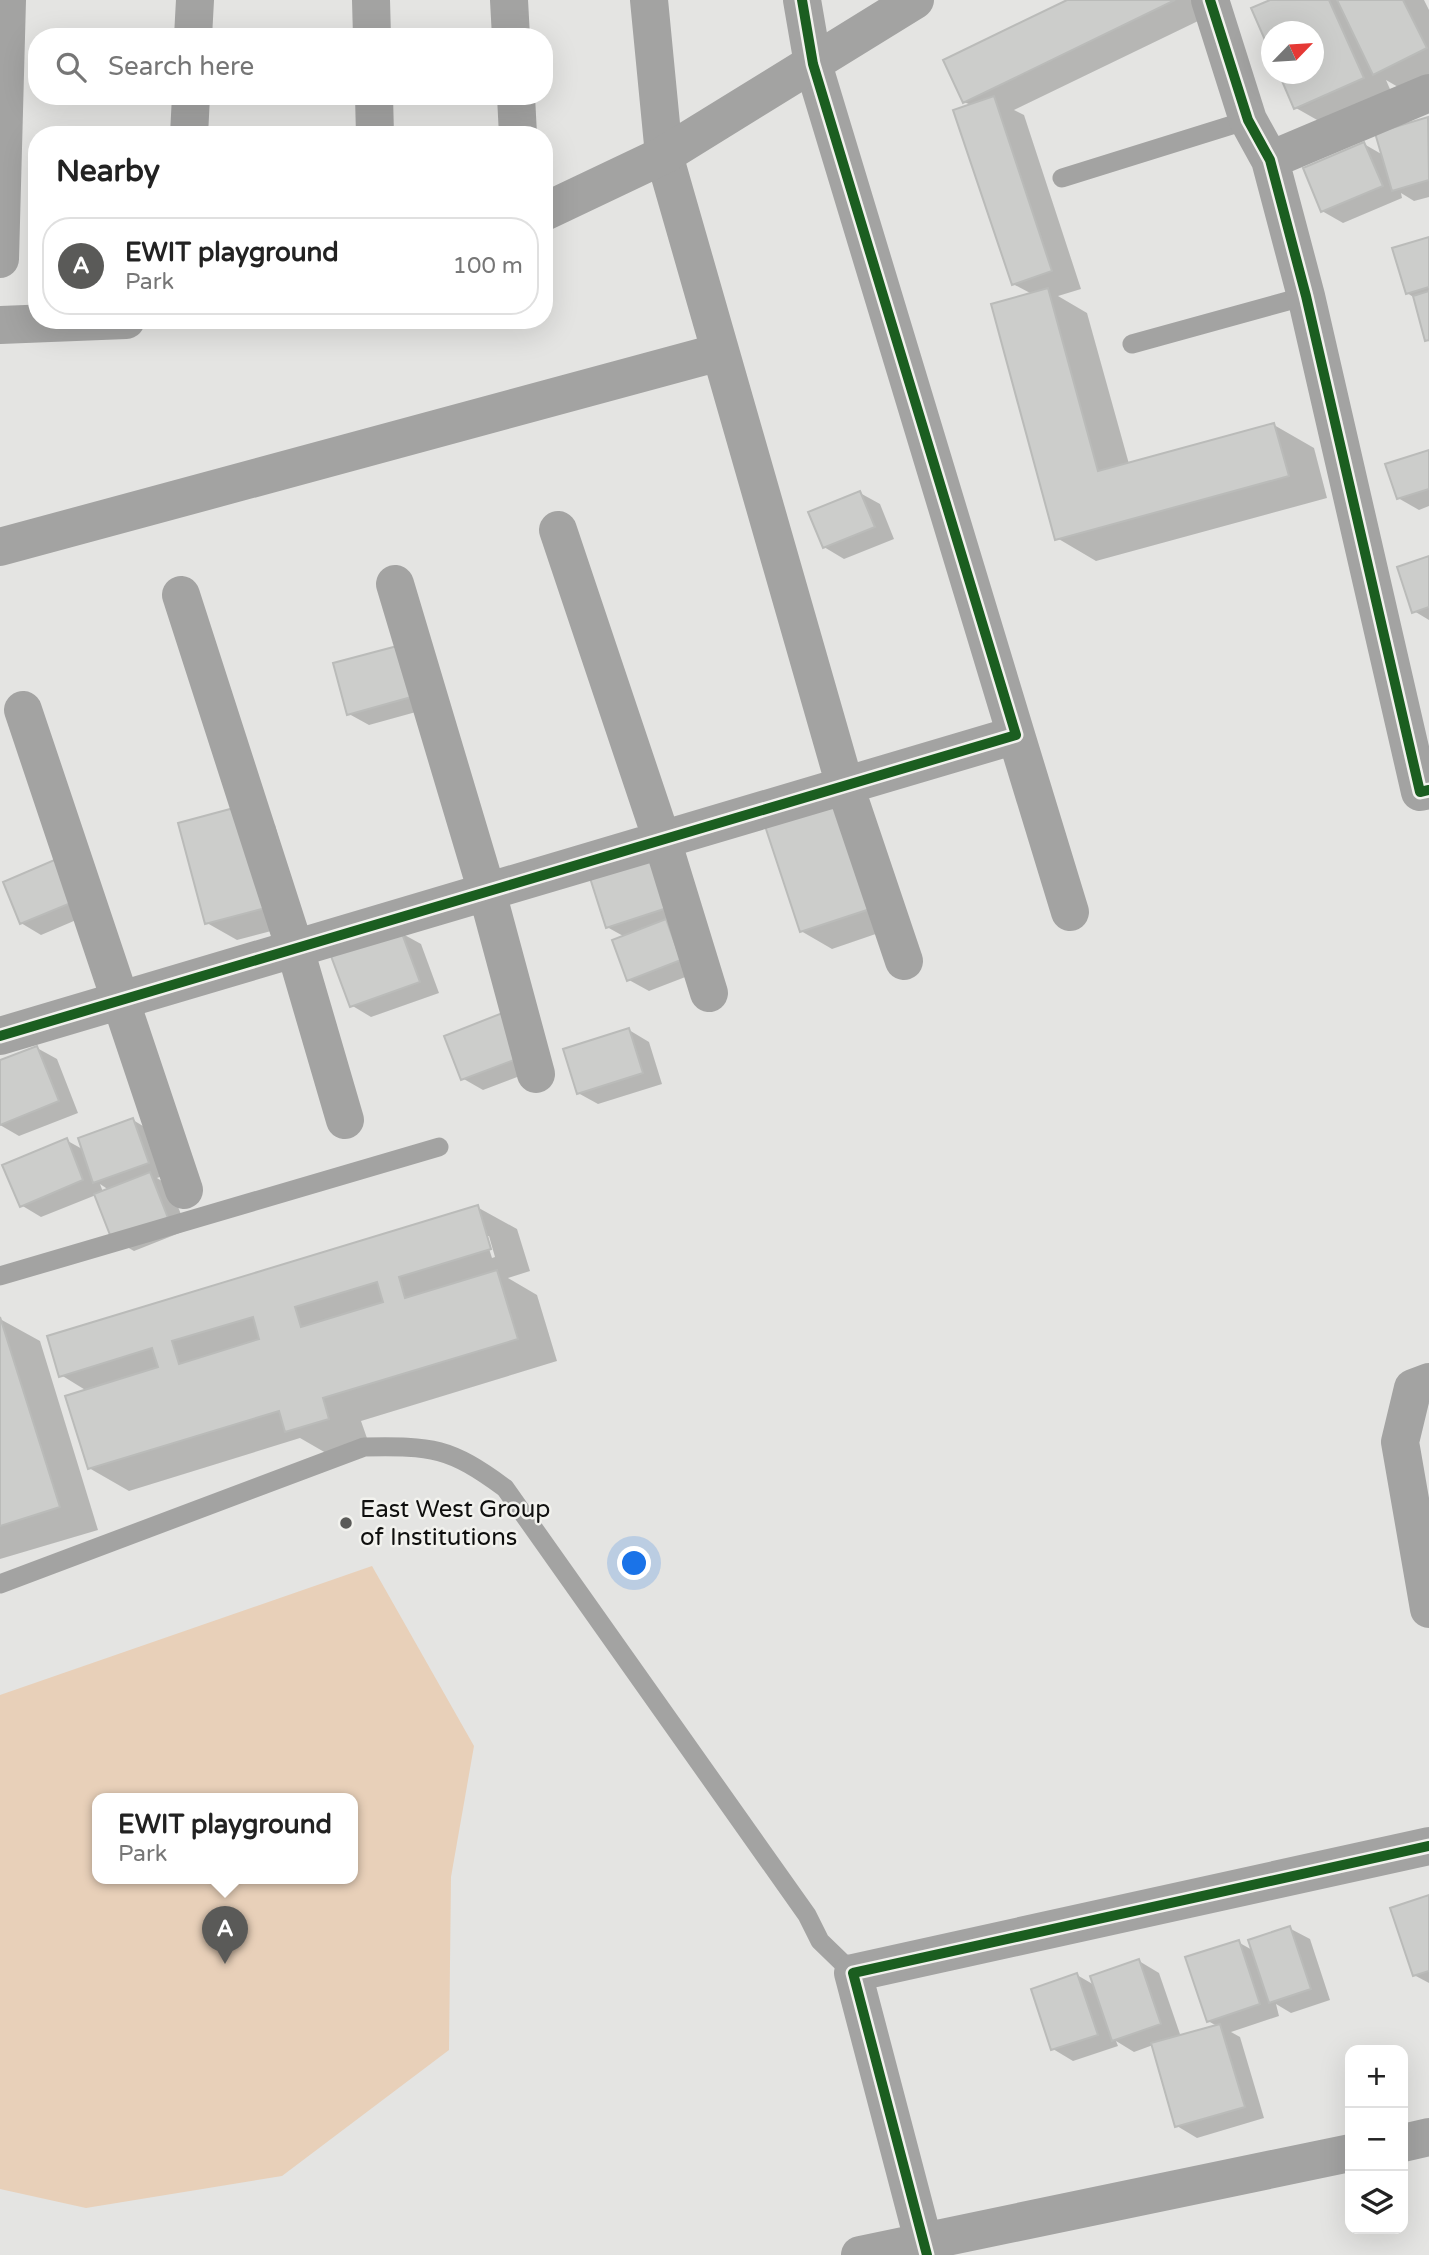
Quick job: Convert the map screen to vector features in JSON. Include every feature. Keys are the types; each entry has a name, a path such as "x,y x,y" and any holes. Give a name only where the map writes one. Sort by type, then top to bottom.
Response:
{"street":[{"path":"0,259 7,0"},
{"path":"193,28 195,0"},
{"path":"371,0 372,28"},
{"path":"509,0 511,28"},
{"path":"649,0 664,155 845,786 904,961"},
{"path":"802,0 813,64 1070,912"},
{"path":"553,208 664,155 915,0"},
{"path":"1210,0 1248,120 1270,160 1307,296 1420,792 1429,790"},
{"path":"1270,160 1429,93"},
{"path":"189,126 191,105"},
{"path":"374,105 375,126"},
{"path":"517,105 518,126"},
{"path":"0,325 28,324"},
{"path":"0,547 720,352"},
{"path":"558,530 662,840 709,993"},
{"path":"395,584 487,892 536,1074"},
{"path":"181,595 295,948 345,1120"},
{"path":"23,710 184,1190"},
{"path":"0,1036 1016,735"},
{"path":"1429,1382 1413,1388 1400,1442 1429,1609"},
{"path":"925,2248 853,1973 1429,1846"},
{"path":"1408,2142 1429,2137"},
{"path":"860,2255 925,2248 1345,2154"}],"lane":[{"path":"1062,178 1248,120"},
{"path":"1132,344 1307,296"},
{"path":"0,1276 439,1147"},
{"path":"0,1584 364,1447 422,1446 466,1460 505,1488 807,1915 820,1941 853,1973"}],"shaded area":[{"path":"372,1566 474,1746 451,1877 449,2050 282,2176 86,2208 0,2189 0,1695"}],"building":[{"path":"1067,0 1175,0 963,103 943,60"},
{"path":"1270,0 1329,0 1364,78 1294,109 1283,84 1324,84 1324,21 1261,21 1261,31 1251,8"},
{"path":"1337,0 1403,0 1427,48 1373,75"},
{"path":"994,96 1052,271 1012,285 953,110"},
{"path":"1428,117 1429,180 1392,191 1375,133"},
{"path":"1364,142 1383,186 1321,212 1303,168"},
{"path":"1429,237 1429,287 1406,294 1392,248"},
{"path":"1048,288 1098,471 1274,423 1289,476 1055,540 991,304"},
{"path":"1429,291 1429,340 1425,341 1413,296"},
{"path":"1429,450 1429,489 1397,499 1385,464"},
{"path":"860,491 875,527 823,548 808,512"},
{"path":"1429,556 1429,607 1412,613 1397,567"},
{"path":"401,645 415,696 347,715 333,663"},
{"path":"834,800 870,909 800,932 764,823"},
{"path":"245,805 273,906 205,924 178,823"},
{"path":"66,855 83,898 20,924 3,882"},
{"path":"654,858 670,907 606,928 590,878"},
{"path":"666,919 681,960 627,981 612,940"},
{"path":"401,931 420,982 350,1007 331,956"},
{"path":"505,1012 522,1057 461,1080 444,1036"},
{"path":"629,1028 643,1073 577,1094 563,1049"},
{"path":"37,1046 59,1101 0,1125 0,1060"},
{"path":"133,1118 149,1163 93,1183 78,1138"},
{"path":"67,1138 83,1180 20,1207 2,1165"},
{"path":"150,1172 168,1218 112,1240 94,1194"},
{"path":"478,1205 491,1249 399,1277 405,1298 497,1270 518,1339 323,1398 329,1419 285,1432 279,1411 88,1469 65,1396 158,1367 152,1348 59,1377 47,1336","holes":["377,1282 383,1302 301,1327 295,1307","253,1317 259,1339 179,1364 172,1341"]},
{"path":"0,1317 60,1507 0,1526"},
{"path":"1429,1895 1429,1971 1413,1976 1390,1908"},
{"path":"1290,1926 1311,1989 1269,2003 1248,1940"},
{"path":"1239,1940 1260,2004 1207,2022 1185,1957"},
{"path":"1139,1959 1161,2024 1112,2041 1090,1976"},
{"path":"1077,1973 1098,2035 1051,2050 1031,1989"},
{"path":"1220,2024 1245,2107 1175,2127 1151,2043"}],"cycle path":[{"path":"0,1036 1016,735 813,64 802,0"},
{"path":"1210,0 1248,120 1270,160 1306,296 1420,792 1429,790"},
{"path":"927,2255 853,1973 1429,1846"}],"place":[{"name":"East West Group of Institutions","path":"346,1523"},
{"name":"EWIT playground","path":"225,1964"}]}
